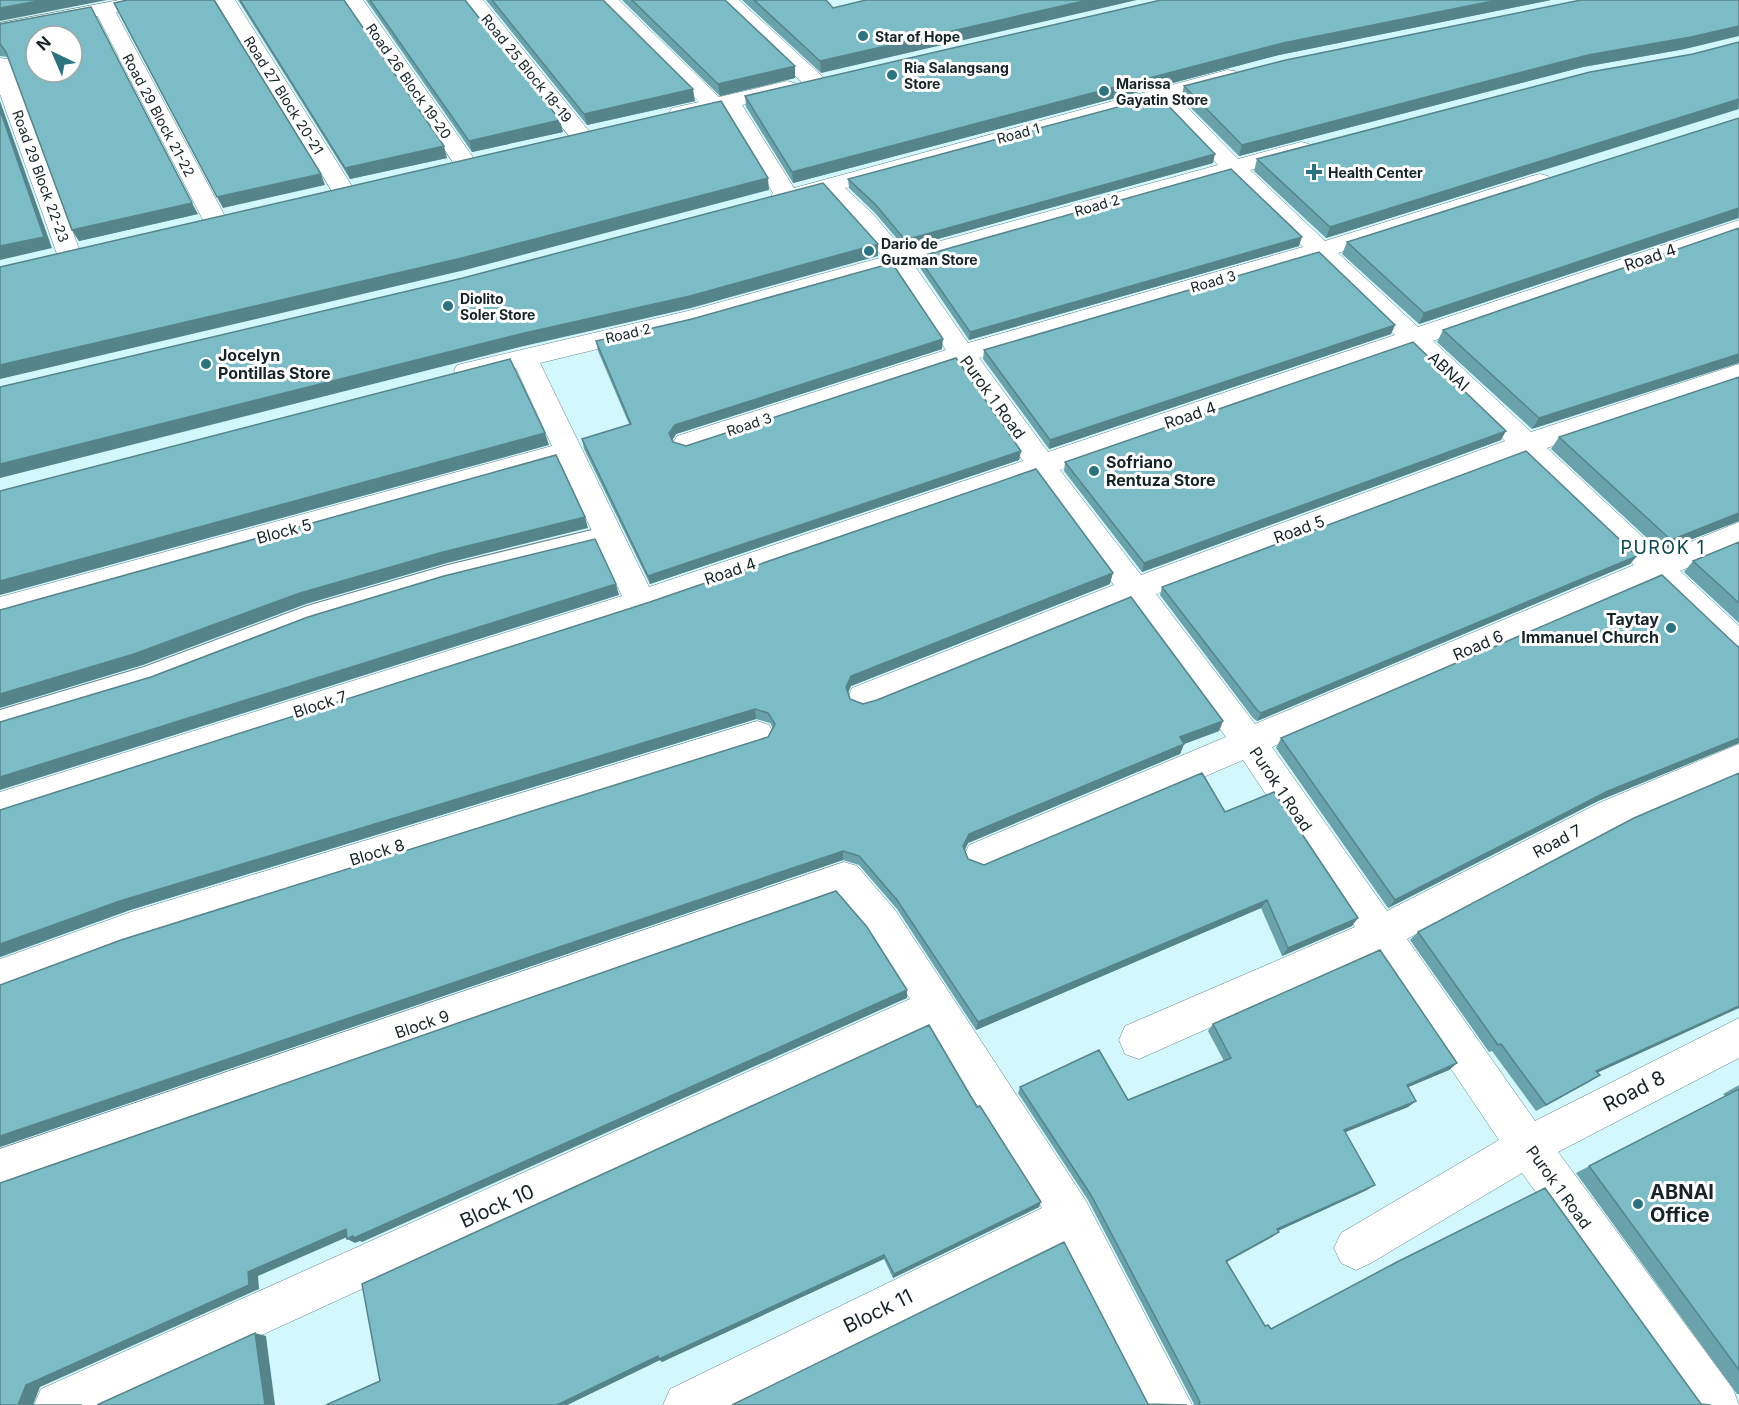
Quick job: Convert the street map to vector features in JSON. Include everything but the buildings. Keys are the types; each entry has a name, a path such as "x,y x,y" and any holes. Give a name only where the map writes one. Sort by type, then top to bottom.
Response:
{"street":[{"path":"0,29 150,0"},
{"name":"Road 27 Block 20-21","path":"225,0 354,188 320,196"},
{"name":"Road 26 Block 19-20","path":"353,0 454,165 488,157"},
{"name":"Road 25 Block 18-19","path":"472,0 592,133 558,141"},
{"path":"607,0 721,103 787,196"},
{"path":"727,0 814,81"},
{"name":"Road 29 Block 21-22","path":"104,9 204,223 238,215"},
{"name":"Road 29 Block 22-23","path":"0,63 81,251 46,259"},
{"name":"Road 1","path":"764,202 1247,71"},
{"path":"658,118 837,76"},
{"name":"ABNAI","path":"1161,93 1233,167 1739,646"},
{"name":"Road 2","path":"444,377 693,318 1323,143"},
{"name":"Road 3","path":"687,443 962,354 1321,250 1558,175"},
{"name":"Purok 1 Road","path":"830,185 864,219 899,261 1042,465 1250,743 1528,1146 1717,1405"},
{"name":"Road 4","path":"641,602 1739,227"},
{"path":"524,357 641,602"},
{"name":"Road 5","path":"864,698 1136,589 1527,444 1739,373"},
{"name":"Block 5","path":"0,609 568,452"},
{"name":"Road 6","path":"982,856 1739,533"},
{"name":"Block 7","path":"0,807 641,602"},
{"name":"Block 8","path":"0,977 131,929 757,735"},
{"name":"Road 7","path":"1139,1040 1380,934 1611,813 1739,759"},
{"name":"Block 9","path":"0,1170 844,878 882,921 937,1006"},
{"path":"937,1006 1071,1216 1169,1405"},
{"name":"Block 10","path":"57,1405 937,1006"},
{"name":"Road 8","path":"1356,1248 1528,1146 1739,1037"},
{"name":"Block 11","path":"686,1405 1071,1216"}],"lane":[{"path":"0,722 149,677 307,617 448,575 609,536"}],"place":[{"name":"Star of Hope","path":"863,36"},
{"name":"Ria Salangsang Store","path":"892,75"},
{"name":"Marissa Gayatin Store","path":"1104,91"},
{"name":"Health Center","path":"1314,172"},
{"name":"Dario de Guzman Store","path":"869,251"},
{"name":"Diolito Soler Store","path":"448,306"},
{"name":"Jocelyn Pontillas Store","path":"206,364"},
{"name":"Sofriano Rentuza Store","path":"1094,471"},
{"name":"Taytay Immanuel Church","path":"1671,628"},
{"name":"ABNAI Office","path":"1638,1204"}],"district":[{"name":"PUROK 1","path":"1663,547"}]}
